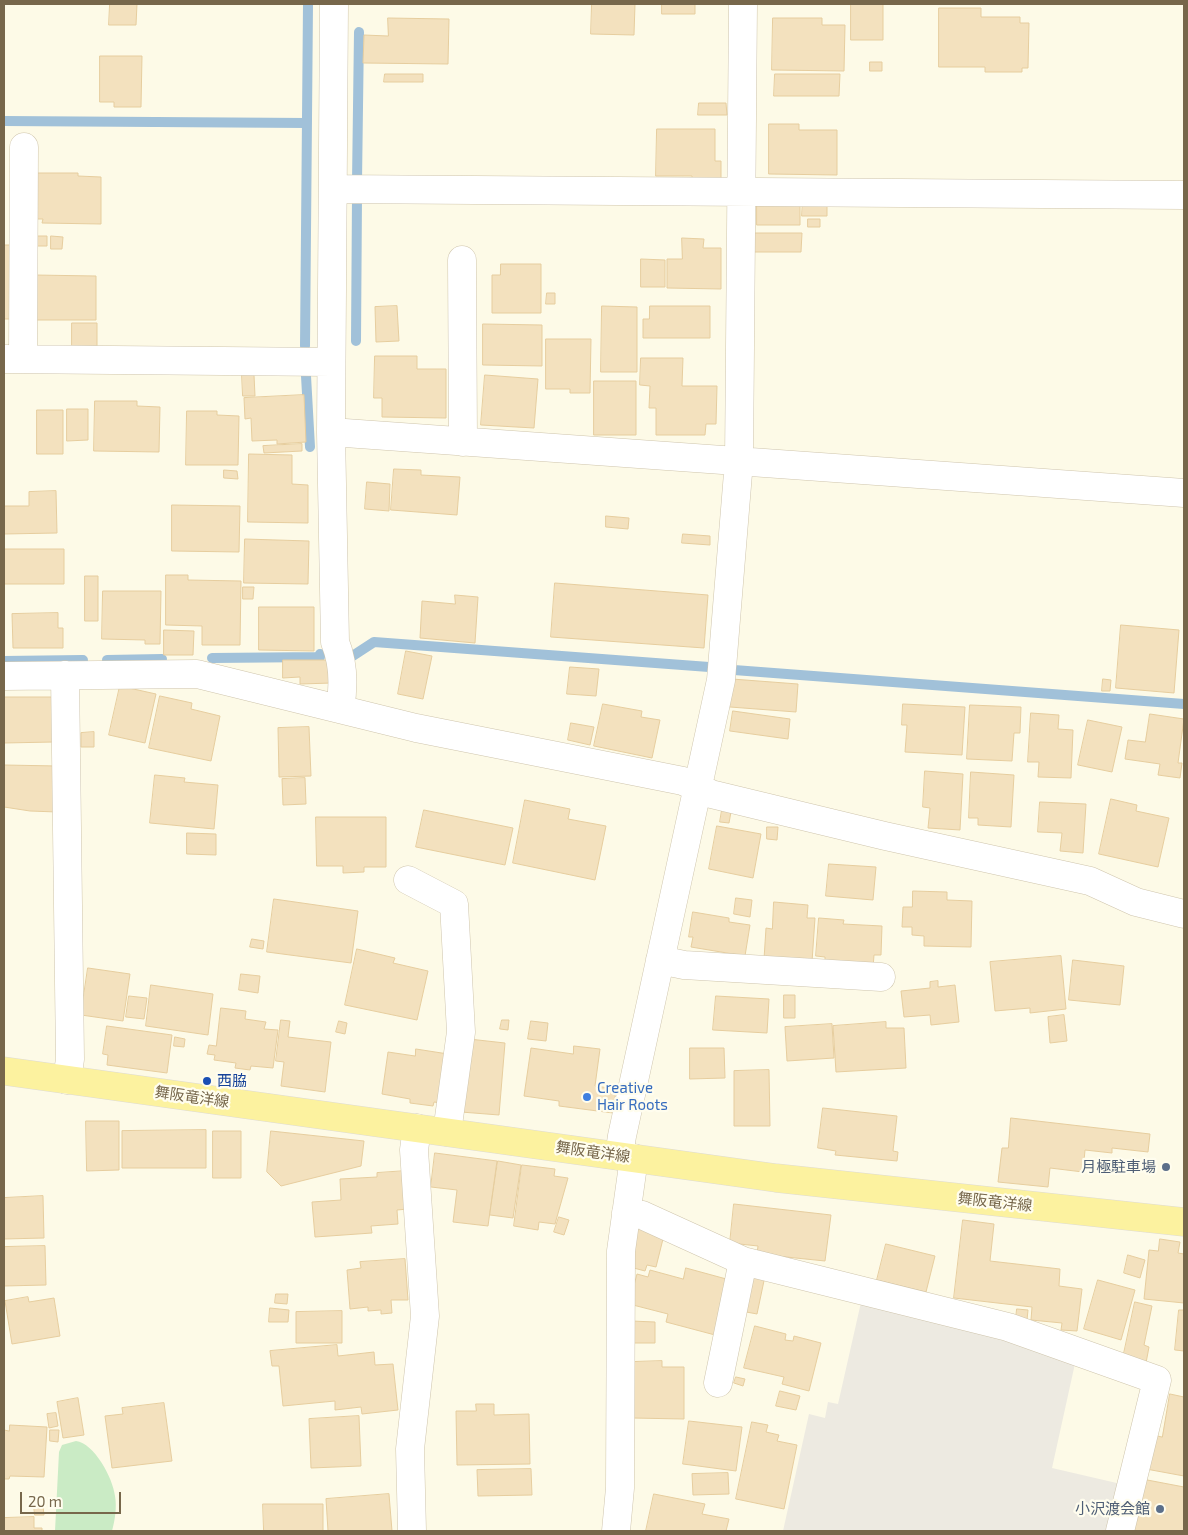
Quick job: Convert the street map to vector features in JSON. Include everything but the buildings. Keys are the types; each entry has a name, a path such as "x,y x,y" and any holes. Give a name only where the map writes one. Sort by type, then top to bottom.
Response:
{"main road":[{"name":"舞阪竜洋線","path":"4,1072 776,1178 1184,1222"}],"street":[{"path":"334,4 331,432 335,642 342,659 343,696 340,709"},
{"path":"616,1531 620,1488 621,1251 626,1213 627,1157 660,960 721,680 739,462 743,4"},
{"path":"24,147 13,359 331,362"},
{"path":"333,189 1184,195"},
{"path":"462,260 463,442"},
{"path":"331,432 1184,493"},
{"path":"4,676 197,674 416,728 683,781 711,794 884,836 1090,881 1136,902 1184,914"},
{"path":"65,675 70,1059 67,1080"},
{"path":"408,880 454,904 461,1032 447,1132"},
{"path":"660,960 684,965 881,977"},
{"path":"412,1531 410,1449 425,1316 414,1150 417,1128"},
{"path":"626,1213 642,1215 743,1261 1008,1326 1156,1380 1120,1531"},
{"path":"718,1383 743,1261"}],"shaded area":[{"path":"862,1298 1076,1359 1052,1468 1121,1484 1109,1531 783,1531 809,1414 825,1418 828,1402 838,1404"}],"green space":[{"path":"76,1441 83,1443 96,1455 102,1462 111,1480 116,1505 112,1531 55,1531 59,1452 62,1445"}],"waterway":[{"path":"305,346 308,4"},
{"path":"357,182 359,32"},
{"path":"4,121 307,123"},
{"path":"356,341 357,197"},
{"path":"306,376 310,447"},
{"path":"351,657 374,642 709,667"},
{"path":"212,658 320,657 320,654"},
{"path":"107,660 162,659"},
{"path":"4,661 83,660"},
{"path":"734,670 1184,704"}],"place":[{"name":"西脇","path":"207,1081"},
{"name":"Creative Hair Roots","path":"587,1097"},
{"name":"月極駐車場","path":"1166,1167"},
{"name":"小沢渡会館","path":"1160,1509"}]}
